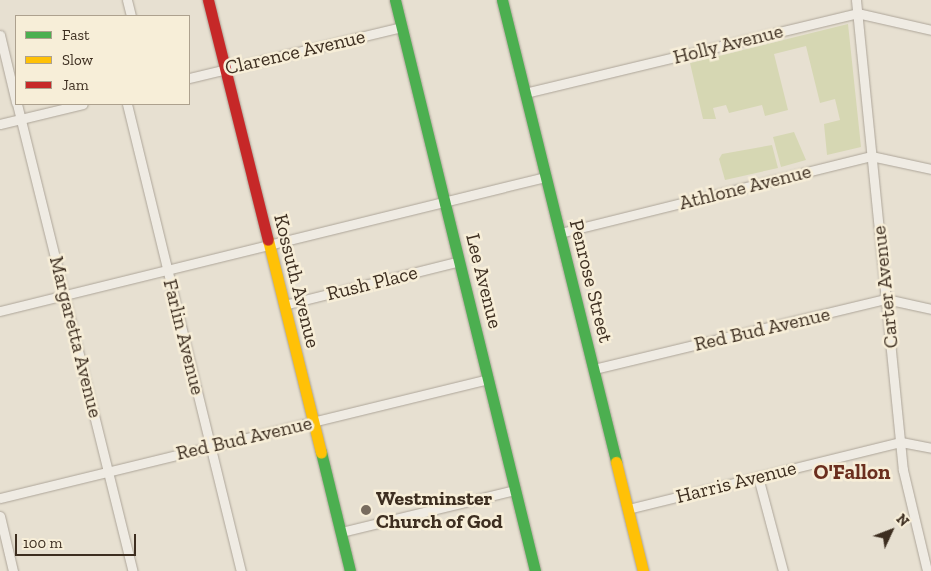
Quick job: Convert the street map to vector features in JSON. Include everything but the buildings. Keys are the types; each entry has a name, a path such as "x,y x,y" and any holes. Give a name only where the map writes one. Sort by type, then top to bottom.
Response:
{"street":[{"path":"127,0 131,15"},
{"name":"Kossuth Avenue","path":"208,0 350,571"},
{"name":"Lee Avenue","path":"395,0 535,571"},
{"name":"Penrose Street","path":"502,0 643,571"},
{"name":"Carter Avenue","path":"856,0 901,442 927,571"},
{"name":"Holly Avenue","path":"525,93 857,13 931,30"},
{"name":"Clarence Avenue","path":"190,78 402,27"},
{"name":"Margaretta Avenue","path":"0,35 15,99"},
{"name":"Margaretta Avenue","path":"16,105 66,294 133,571"},
{"path":"0,124 79,105"},
{"name":"Farlin Avenue","path":"127,105 241,571"},
{"name":"Athlone Avenue","path":"560,233 871,156 931,169"},
{"path":"0,311 546,177"},
{"name":"Rush Place","path":"284,305 460,261"},
{"name":"Red Bud Avenue","path":"594,369 886,299 931,309"},
{"name":"Red Bud Avenue","path":"0,498 108,470 488,379"},
{"name":"Harris Avenue","path":"628,509 901,442 931,448"},
{"path":"758,476 783,571"},
{"path":"341,532 515,490"},
{"path":"0,516 13,571"}],"green space":[{"path":"848,24 861,147 827,155 824,124 840,120 835,99 820,103 806,46 774,54 788,110 765,116 762,105 729,113 726,105 713,108 716,119 703,119 690,63"},
{"path":"794,132 806,160 781,167 773,137"},
{"path":"772,145 778,168 725,180 719,159 722,154"}],"traffic: fast":[{"path":"395,0 535,571"},
{"path":"502,0 616,462"},
{"path":"321,452 350,571"}],"traffic: slow":[{"path":"268,240 321,452"},
{"path":"616,462 643,571"}],"traffic: jam":[{"path":"208,0 268,240"}],"place":[{"name":"Westminster Church of God","path":"366,510"}],"district":[{"name":"O'Fallon","path":"852,472"}]}
